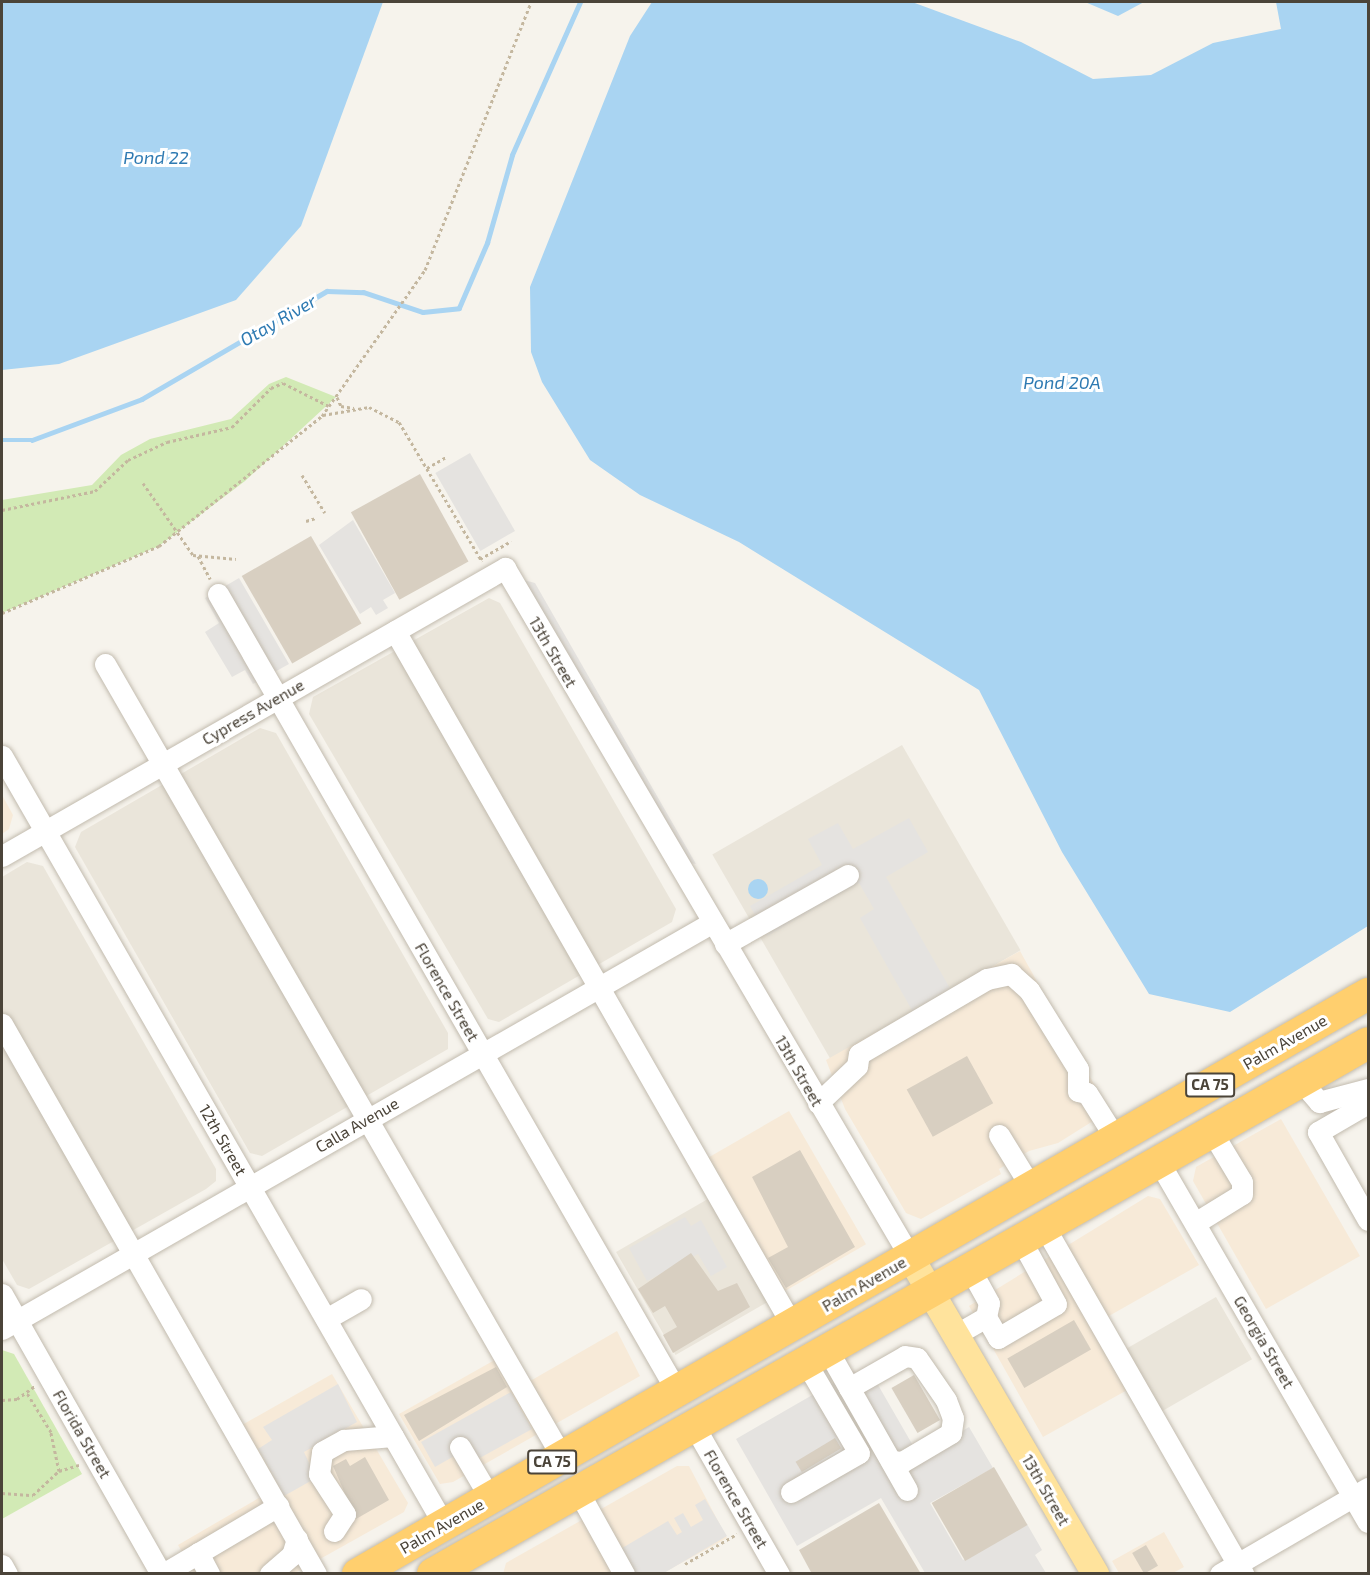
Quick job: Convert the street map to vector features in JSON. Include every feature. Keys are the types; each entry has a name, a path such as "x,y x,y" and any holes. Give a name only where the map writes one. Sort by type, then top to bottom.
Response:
{"highway":[{"name":"Palm Avenue","path":"358,1574 1368,994"},
{"name":"CA 75","path":"433,1574 465,1566 578,1491 693,1424 1368,1043"},
{"path":"465,1566 465,1539 481,1522 548,1477 562,1457"}],"main road":[{"name":"13th Street","path":"910,1257 1095,1574"}],"street":[{"name":"Cypress Avenue","path":"2,856 395,631 495,568"},
{"name":"13th Street","path":"495,568 713,922 910,1257"},
{"name":"Florence Street","path":"216,590 676,1390"},
{"path":"395,631 792,1325"},
{"path":"105,664 562,1457"},
{"name":"12th Street","path":"2,756 444,1525"},
{"path":"725,944 848,875"},
{"name":"Calla Avenue","path":"9,1324 713,922"},
{"path":"818,1103 857,1066 859,1054 987,979 1001,974 1017,978 1078,1069 1078,1091 1087,1093 1116,1139"},
{"path":"2,1024 316,1574"},
{"path":"1301,1081 1318,1102 1368,1089"},
{"path":"1368,1102 1318,1132 1368,1220"},
{"path":"1195,1223 1242,1194 1242,1182 1212,1132"},
{"path":"999,1135 1031,1187"},
{"name":"Georgia Street","path":"1159,1162 1361,1492 1368,1522"},
{"path":"970,1269 989,1303 986,1317 998,1338 1056,1304 1032,1233"},
{"path":"1032,1233 1234,1570 1361,1492"},
{"name":"Florida Street","path":"2,1294 9,1324 162,1574"},
{"path":"326,1319 361,1299"},
{"path":"955,1335 986,1317"},
{"path":"816,1355 849,1388 907,1490"},
{"path":"791,1492 859,1453 833,1409 816,1355"},
{"path":"849,1388 905,1356 917,1358 946,1400 953,1418 951,1432 902,1462 891,1461"},
{"name":"Florence Street","path":"693,1424 779,1574"},
{"path":"334,1531 345,1514 319,1474 322,1452 344,1440 393,1436"},
{"path":"460,1447 490,1498"},
{"path":"578,1491 624,1574"},
{"path":"162,1574 278,1506"},
{"path":"270,1574 292,1555 297,1539"},
{"path":"198,1553 209,1574"},
{"path":"2,1565 7,1574"}],"path":[{"path":"2,613 159,546 322,416 372,351 425,270 531,2"},
{"path":"2,510 95,491 128,460 167,442 232,427 271,388 283,383 329,406"},
{"path":"338,395 341,406 392,416 427,468 480,559 495,568"},
{"path":"322,416 359,408"},
{"path":"427,468 446,457"},
{"path":"302,475 325,513"},
{"path":"142,483 145,494 161,504 198,556 216,590"},
{"path":"306,521 316,518"},
{"path":"480,559 511,541"},
{"path":"198,556 236,559"},
{"path":"2,1400 27,1393 35,1386"},
{"path":"27,1393 51,1432 59,1471"},
{"path":"2,1493 33,1495 59,1471 80,1466"},
{"path":"684,1564 752,1526"}],"shaded area":[{"path":"470,453 515,531 480,551 435,473"},
{"path":"353,520 395,593 383,600 388,608 376,615 371,607 360,614 319,545"},
{"path":"239,578 289,664 253,684 245,670 232,677 205,632 219,623 205,598"},
{"path":"520,579 535,583 696,864 686,862"},
{"path":"489,598 500,603 676,909 672,922 499,1022 488,1019 309,714 313,697"},
{"path":"260,728 276,733 448,1033 448,1049 262,1156 250,1153 75,847 81,832"},
{"path":"902,745 1020,950 831,1060 712,854"},
{"path":"2,795 13,815 9,829 2,834"},
{"path":"909,818 928,852 886,877 951,990 913,1012 860,918 874,909 859,883 767,936 750,906 822,865 808,839 838,823 853,849"},
{"path":"27,862 43,866 216,1169 216,1181 206,1189 29,1289 17,1285 2,1259 2,877"},
{"path":"1020,951 1109,1111 1058,1143 1029,1151 999,1169 1001,1174 921,1219 906,1213 845,1109 826,1060"},
{"path":"789,1111 866,1244 780,1294 703,1160"},
{"path":"1281,1119 1360,1256 1266,1309 1193,1181 1196,1167"},
{"path":"720,1192 780,1295 676,1355 616,1252"},
{"path":"1148,1196 1160,1199 1199,1265 1093,1325 1129,1389 1043,1437 969,1306"},
{"path":"685,1217 691,1226 701,1220 727,1267 711,1276 698,1254 647,1281 629,1248"},
{"path":"1216,1297 1252,1359 1158,1414 1122,1352"},
{"path":"617,1331 640,1376 453,1482 440,1484 399,1414 500,1357 518,1388"},
{"path":"854,1371 858,1377 870,1371 919,1456 969,1427 993,1468 930,1503 963,1560 1027,1524 1042,1550 1035,1555 1046,1573 925,1573 881,1498 797,1546 736,1439"},
{"path":"332,1374 408,1503 404,1512 295,1573 194,1573 178,1545 264,1495 228,1433"},
{"path":"338,1384 357,1422 304,1452 316,1478 284,1496 258,1449 272,1440 263,1427"},
{"path":"511,1392 532,1429 478,1459 470,1447 435,1467 421,1442"},
{"path":"677,1466 689,1466 727,1538 663,1573 503,1574 506,1563"},
{"path":"705,1499 727,1536 664,1573 617,1573 607,1557 668,1521 677,1535 682,1532 674,1518 683,1513 691,1527 703,1520 695,1505"},
{"path":"1164,1532 1184,1567 1173,1573 1119,1573 1112,1561"}],"green space":[{"path":"286,377 336,397 245,481 159,546 2,613 2,500 92,485 121,455 150,439 231,419 269,384"},
{"path":"2,1350 14,1354 82,1474 2,1519"}],"water":[{"name":"Pond 22","path":"2,2 383,2 301,226 236,300 59,364 2,370"},
{"name":"Pond 20A","path":"652,2 912,2 1021,42 1093,79 1151,75 1213,43 1281,29 1276,2 1368,2 1368,926 1230,1012 1149,994 1062,852 979,690 739,542 640,495 590,460 542,382 531,352 530,287 630,36"},
{"path":"1085,2 1144,2 1118,16"},
{"path":"758,879 765,882 768,889 765,896 758,899 751,896 748,889 751,882"}],"building":[{"path":"420,474 468,561 399,600 351,512"},
{"path":"311,536 362,623 292,663 242,576"},
{"path":"967,1056 993,1103 933,1137 907,1089"},
{"path":"800,1150 855,1247 786,1288 768,1258 788,1247 752,1177"},
{"path":"691,1253 718,1291 737,1283 750,1307 673,1353 663,1335 677,1327 665,1306 653,1313 638,1289"},
{"path":"1074,1320 1091,1349 1024,1388 1007,1358"},
{"path":"496,1367 507,1387 419,1441 404,1415"},
{"path":"914,1375 940,1420 917,1433 891,1388"},
{"path":"835,1438 841,1448 802,1472 796,1462"},
{"path":"365,1457 389,1500 356,1519 333,1466 346,1459 350,1466"},
{"path":"994,1467 1028,1525 965,1561 932,1503"},
{"path":"879,1503 921,1574 812,1574 799,1550"},
{"path":"1146,1545 1158,1566 1144,1574 1132,1553"}],"waterway":[{"name":"Otay River","path":"2,440 32,440 142,399 327,291 363,292 423,312 459,308 487,243 512,155 580,2"}]}
